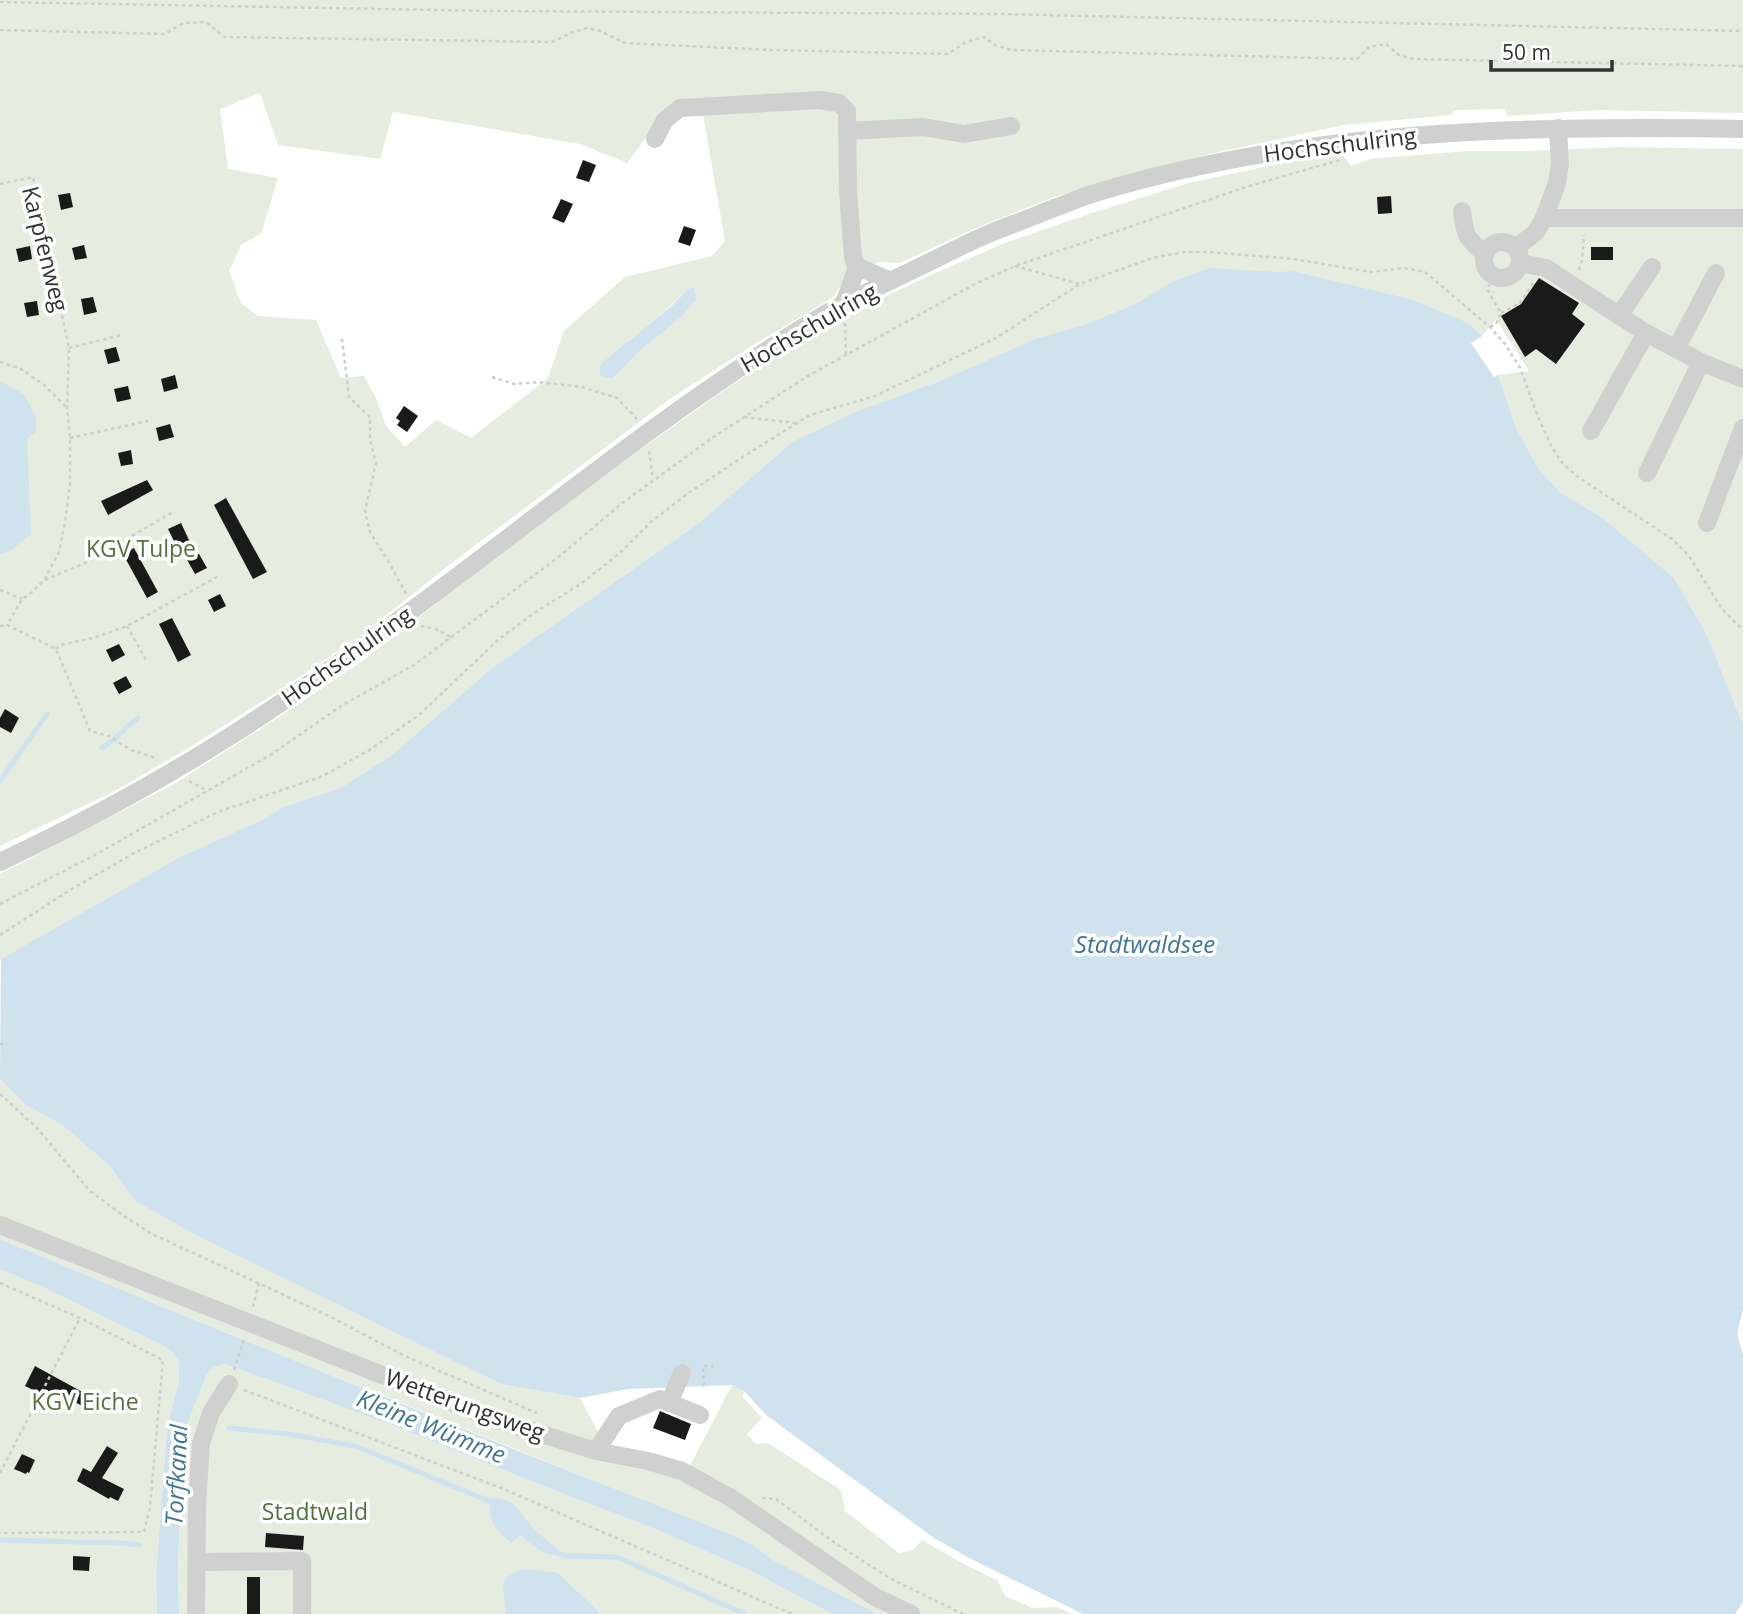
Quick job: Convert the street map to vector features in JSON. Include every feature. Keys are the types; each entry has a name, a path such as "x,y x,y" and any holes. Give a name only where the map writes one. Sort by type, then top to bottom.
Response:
{"street":[{"path":"654,139 665,120 680,108 819,100 839,103 846,111 848,191 856,266 844,303"},
{"path":"847,131 923,127 964,134 1011,126"},
{"name":"Hochschulring","path":"0,862 58,834 192,760 273,709 410,612 646,432 749,362 844,303 983,236 1092,194 1196,167 1299,148 1461,131 1650,127 1743,129"},
{"path":"1558,128 1560,164 1557,183 1544,218 1518,256 1513,275 1500,279 1488,273 1485,267 1488,248 1502,242 1509,243 1518,256 1546,268 1646,333 1701,362 1743,379"},
{"path":"1462,211 1465,234 1469,241 1485,254"},
{"path":"1544,218 1743,218"},
{"path":"856,266 891,281"},
{"path":"1619,316 1652,267"},
{"path":"1676,349 1716,272"},
{"path":"1591,431 1646,333"},
{"path":"1647,473 1701,362"},
{"path":"1707,523 1743,428"},
{"name":"Wetterungsweg","path":"0,1225 247,1330 497,1420 596,1451 682,1471 731,1498 875,1597 911,1614"},
{"path":"669,1403 682,1373"},
{"path":"197,1614 197,1505 201,1443 211,1413 231,1378"},
{"path":"596,1451 619,1416 660,1399 700,1415"},
{"path":"197,1562 302,1561 302,1614"}],"path":[{"path":"0,2 493,11 999,14 1743,31"},
{"path":"0,30 164,34 184,23 206,22 225,37 552,42 588,28 600,30 625,43 772,50 948,54 966,42 984,37 995,45 1011,50 1357,60 1369,47 1386,44 1399,55 1413,59 1743,66"},
{"path":"0,904 96,855 272,754 341,706 414,665 556,559 621,504 744,417 806,377 975,284 1016,266 1249,186 1346,157"},
{"name":"Karpfenweg","path":"0,184 33,177 69,348"},
{"path":"1574,286 1583,261 1585,218"},
{"path":"0,936 75,887 136,852 218,812 323,776 371,749 419,715 498,640 534,613 582,583 687,494 810,415 875,396 996,338 1080,284 1152,258 1184,252 1294,259 1370,272 1404,268 1424,272 1490,327 1505,344 1520,368 1539,419 1563,464 1578,477 1672,539 1689,556 1722,609 1743,630"},
{"path":"1016,266 1080,284"},
{"path":"1490,327 1496,324 1502,313 1520,303 1535,281 1539,267"},
{"path":"1494,277 1487,289 1502,313"},
{"path":"844,303 846,355"},
{"path":"7,625 22,599 44,580 59,552 70,484 67,408 69,348 121,335"},
{"path":"342,339 349,397 370,417 370,440 376,463 365,511 370,532 405,590 416,625 435,629 451,637"},
{"path":"0,362 21,369 44,385 67,408"},
{"path":"492,377 513,384 538,382 582,387 617,398 636,417 646,432 653,481"},
{"path":"744,417 797,423"},
{"path":"70,438 148,421"},
{"path":"44,580 85,563 175,511"},
{"path":"56,649 60,645 93,638 127,626 219,576"},
{"path":"0,590 22,599"},
{"path":"0,626 7,625 56,649 90,731 113,739"},
{"path":"127,626 146,660"},
{"path":"0,1094 37,1128 90,1191 152,1234 327,1315 407,1357 547,1418"},
{"path":"0,1283 163,1360 150,1507 144,1532 0,1533"},
{"path":"259,1283 231,1378 501,1488 792,1614"},
{"path":"0,1473 79,1318"},
{"path":"704,1386 703,1366 713,1366"},
{"path":"731,1498 747,1496 776,1499 891,1579 964,1614"}],"green space":[{"name":"KGV Tulpe","path":"0,0 1743,0 1743,113 1598,110 1507,116 1505,109 1455,110 1451,115 1344,125 1210,154 1051,198 969,231 900,263 879,262 847,276 832,298 668,400 357,638 277,692 113,792 0,846","holes":["260,93 278,145 380,159 393,112 580,144 627,163 654,127 682,113 703,114 725,241 712,256 625,277 564,331 548,378 471,438 436,420 405,447 386,426 376,398 364,376 341,378 316,320 258,316 241,303 229,271 241,245 261,234 278,178 228,169 220,109","686,290 612,379 600,376 599,366"]},
{"path":"1619,147 1743,149 1743,725 1707,635 1674,578 1603,518 1561,493 1538,468 1517,430 1498,375 1529,371 1496,319 1482,336 1467,323 1411,299 1293,271 1171,282 1135,304 1086,324 1035,339 792,442 699,523 492,668 391,756 340,788 281,808 264,819 180,857 0,960 0,874 174,784 279,717 358,664 588,487 713,398 768,361 843,317 1005,243 1189,183 1341,153 1351,166 1370,159 1467,151"},
{"path":"0,1079 24,1104 62,1125 110,1166 135,1201 501,1384 580,1398 599,1433 591,1454 683,1479 732,1385 744,1391 743,1397 762,1418 747,1434 756,1444 768,1443 841,1490 845,1511 899,1553 913,1550 922,1540 997,1580 1005,1596 1032,1608 1056,1607 1073,1614 878,1614 773,1560 752,1544 0,1239"},
{"name":"KGV Eiche","path":"0,1269 162,1345 178,1360 179,1381 167,1427 156,1575 157,1614 0,1614"},
{"name":"Stadtwald","path":"225,1364 392,1425 660,1531 753,1572 832,1614 179,1614 178,1561 187,1425 207,1374 214,1367"}],"water":[{"name":"Stadtwaldsee","path":"1210,268 1293,271 1411,299 1468,323 1482,336 1471,343 1494,377 1498,375 1517,430 1538,468 1561,493 1603,518 1674,578 1707,635 1743,725 1743,1309 1737,1334 1743,1354 1743,1602 1735,1614 1083,1614 934,1538 766,1415 744,1391 732,1385 628,1389 580,1398 501,1384 202,1238 135,1201 110,1166 62,1125 24,1104 0,1079 1,959 180,857 264,819 281,808 340,788 391,756 492,668 699,523 792,442 856,412 935,383 1035,339 1086,324 1135,304 1171,282"},
{"path":"694,287 696,300 682,316 638,352 612,379 600,376 599,366"},
{"path":"0,381 24,394 36,417 36,432 27,438 31,534 10,551 0,554"},
{"path":"0,1239 192,1319 722,1531 752,1544 773,1560 878,1614 832,1614 753,1572 660,1531 392,1425 225,1364 214,1367 207,1374 187,1425 178,1561 179,1614 157,1614 156,1575 167,1427 179,1381 178,1360 162,1345 0,1269"},
{"path":"493,1498 508,1501 518,1509 535,1530 565,1556 541,1551 521,1535 511,1543 492,1521 490,1501"},
{"path":"520,1570 558,1573 601,1614 506,1614 503,1589 505,1578"}],"building":[{"path":"583,160 596,165 589,182 576,178"},
{"path":"70,193 73,207 61,210 58,195"},
{"path":"1391,196 1392,213 1378,214 1377,197"},
{"path":"561,199 573,204 564,223 552,218"},
{"path":"684,226 696,230 690,246 678,242"},
{"path":"84,245 87,258 75,260 72,248"},
{"path":"30,246 32,259 19,262 16,249"},
{"path":"1591,247 1613,247 1613,260 1591,260"},
{"path":"1539,278 1579,303 1572,314 1585,324 1556,364 1536,349 1525,357 1501,316 1521,304"},
{"path":"93,297 97,312 84,315 81,299"},
{"path":"37,301 39,315 27,317 24,303"},
{"path":"116,347 120,361 108,364 104,350"},
{"path":"175,375 178,388 164,392 161,379"},
{"path":"128,386 131,399 117,402 114,389"},
{"path":"404,406 418,416 407,432 397,425 400,421 396,418"},
{"path":"170,424 174,437 159,441 156,428"},
{"path":"131,450 133,464 121,466 118,453"},
{"path":"147,480 153,490 108,515 101,501"},
{"path":"226,498 267,572 253,579 214,505"},
{"path":"181,523 196,555 199,554 207,568 195,574 168,529"},
{"path":"134,548 158,592 147,598 123,554"},
{"path":"220,594 226,606 214,612 208,600"},
{"path":"172,618 191,655 178,662 159,624"},
{"path":"119,644 125,655 112,662 106,650"},
{"path":"126,676 132,687 119,694 113,683"},
{"path":"5,709 19,718 11,733 0,727 0,718"},
{"path":"35,1366 97,1400 92,1411 69,1399 66,1406 25,1386"},
{"path":"660,1411 691,1424 685,1440 653,1428"},
{"path":"107,1446 118,1453 102,1478 124,1489 118,1501 110,1497 109,1499 77,1481 83,1468 91,1472"},
{"path":"22,1454 35,1460 26,1474 14,1469"},
{"path":"266,1533 304,1536 303,1550 265,1547"},
{"path":"73,1556 90,1557 89,1571 73,1570"},
{"path":"247,1577 260,1577 260,1614 247,1614"}],"waterway":[{"path":"0,781 47,714"},
{"path":"102,748 138,718"},
{"path":"229,1428 288,1434 355,1446 494,1503"},
{"path":"0,1540 139,1545"},
{"path":"561,1554 617,1557 745,1614"}],"water label":[{"name":"Kleine Wümme","path":"431,1427"},
{"name":"Torfkanal","path":"177,1475"}]}
